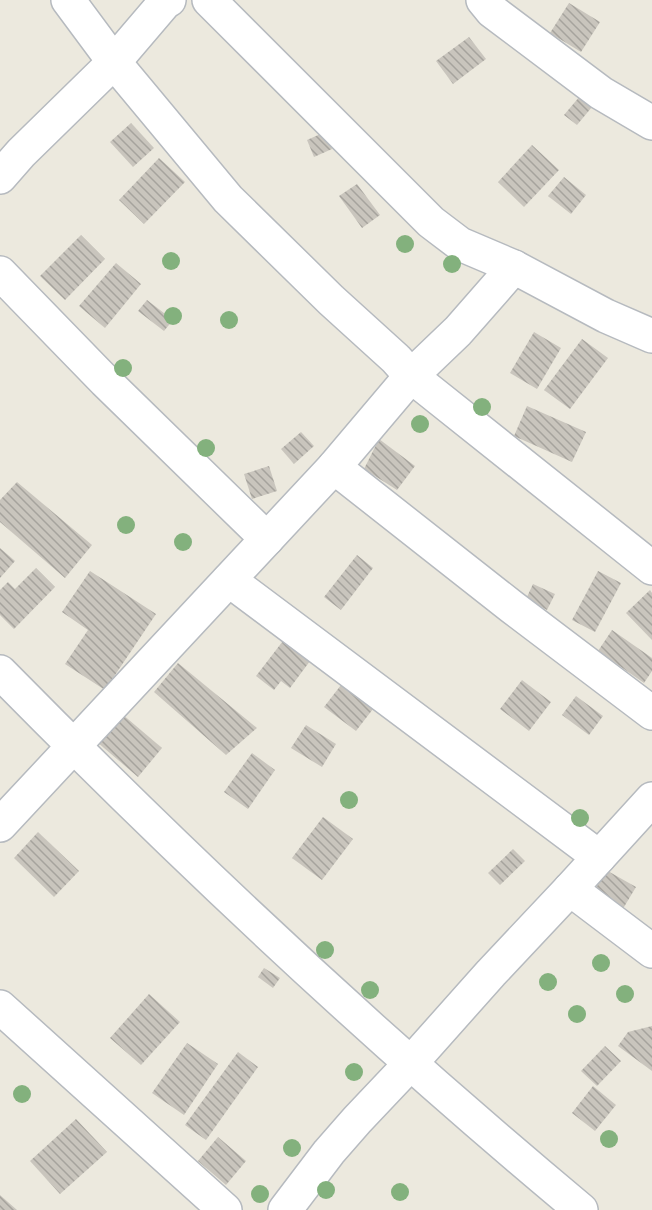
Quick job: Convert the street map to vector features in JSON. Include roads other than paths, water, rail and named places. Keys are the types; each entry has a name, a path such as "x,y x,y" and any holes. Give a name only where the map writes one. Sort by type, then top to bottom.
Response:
{"street":[{"path":"68,0 114,62 228,198 331,300 396,359 411,376 652,568"},
{"path":"0,177 21,153 114,62 169,0"},
{"path":"209,0 431,222 460,244 514,267 606,316 652,336"},
{"path":"483,0 492,11 601,93 652,123"},
{"path":"0,825 334,467 411,376 458,331 514,267"},
{"path":"0,273 105,381 267,539"},
{"path":"334,467 512,607 652,713"},
{"path":"229,580 599,857"},
{"path":"0,672 73,747 236,905 410,1064 580,1210"},
{"path":"285,1210 329,1152 357,1120 652,799"},
{"path":"570,890 652,951"},
{"path":"0,1007 225,1210"}]}
